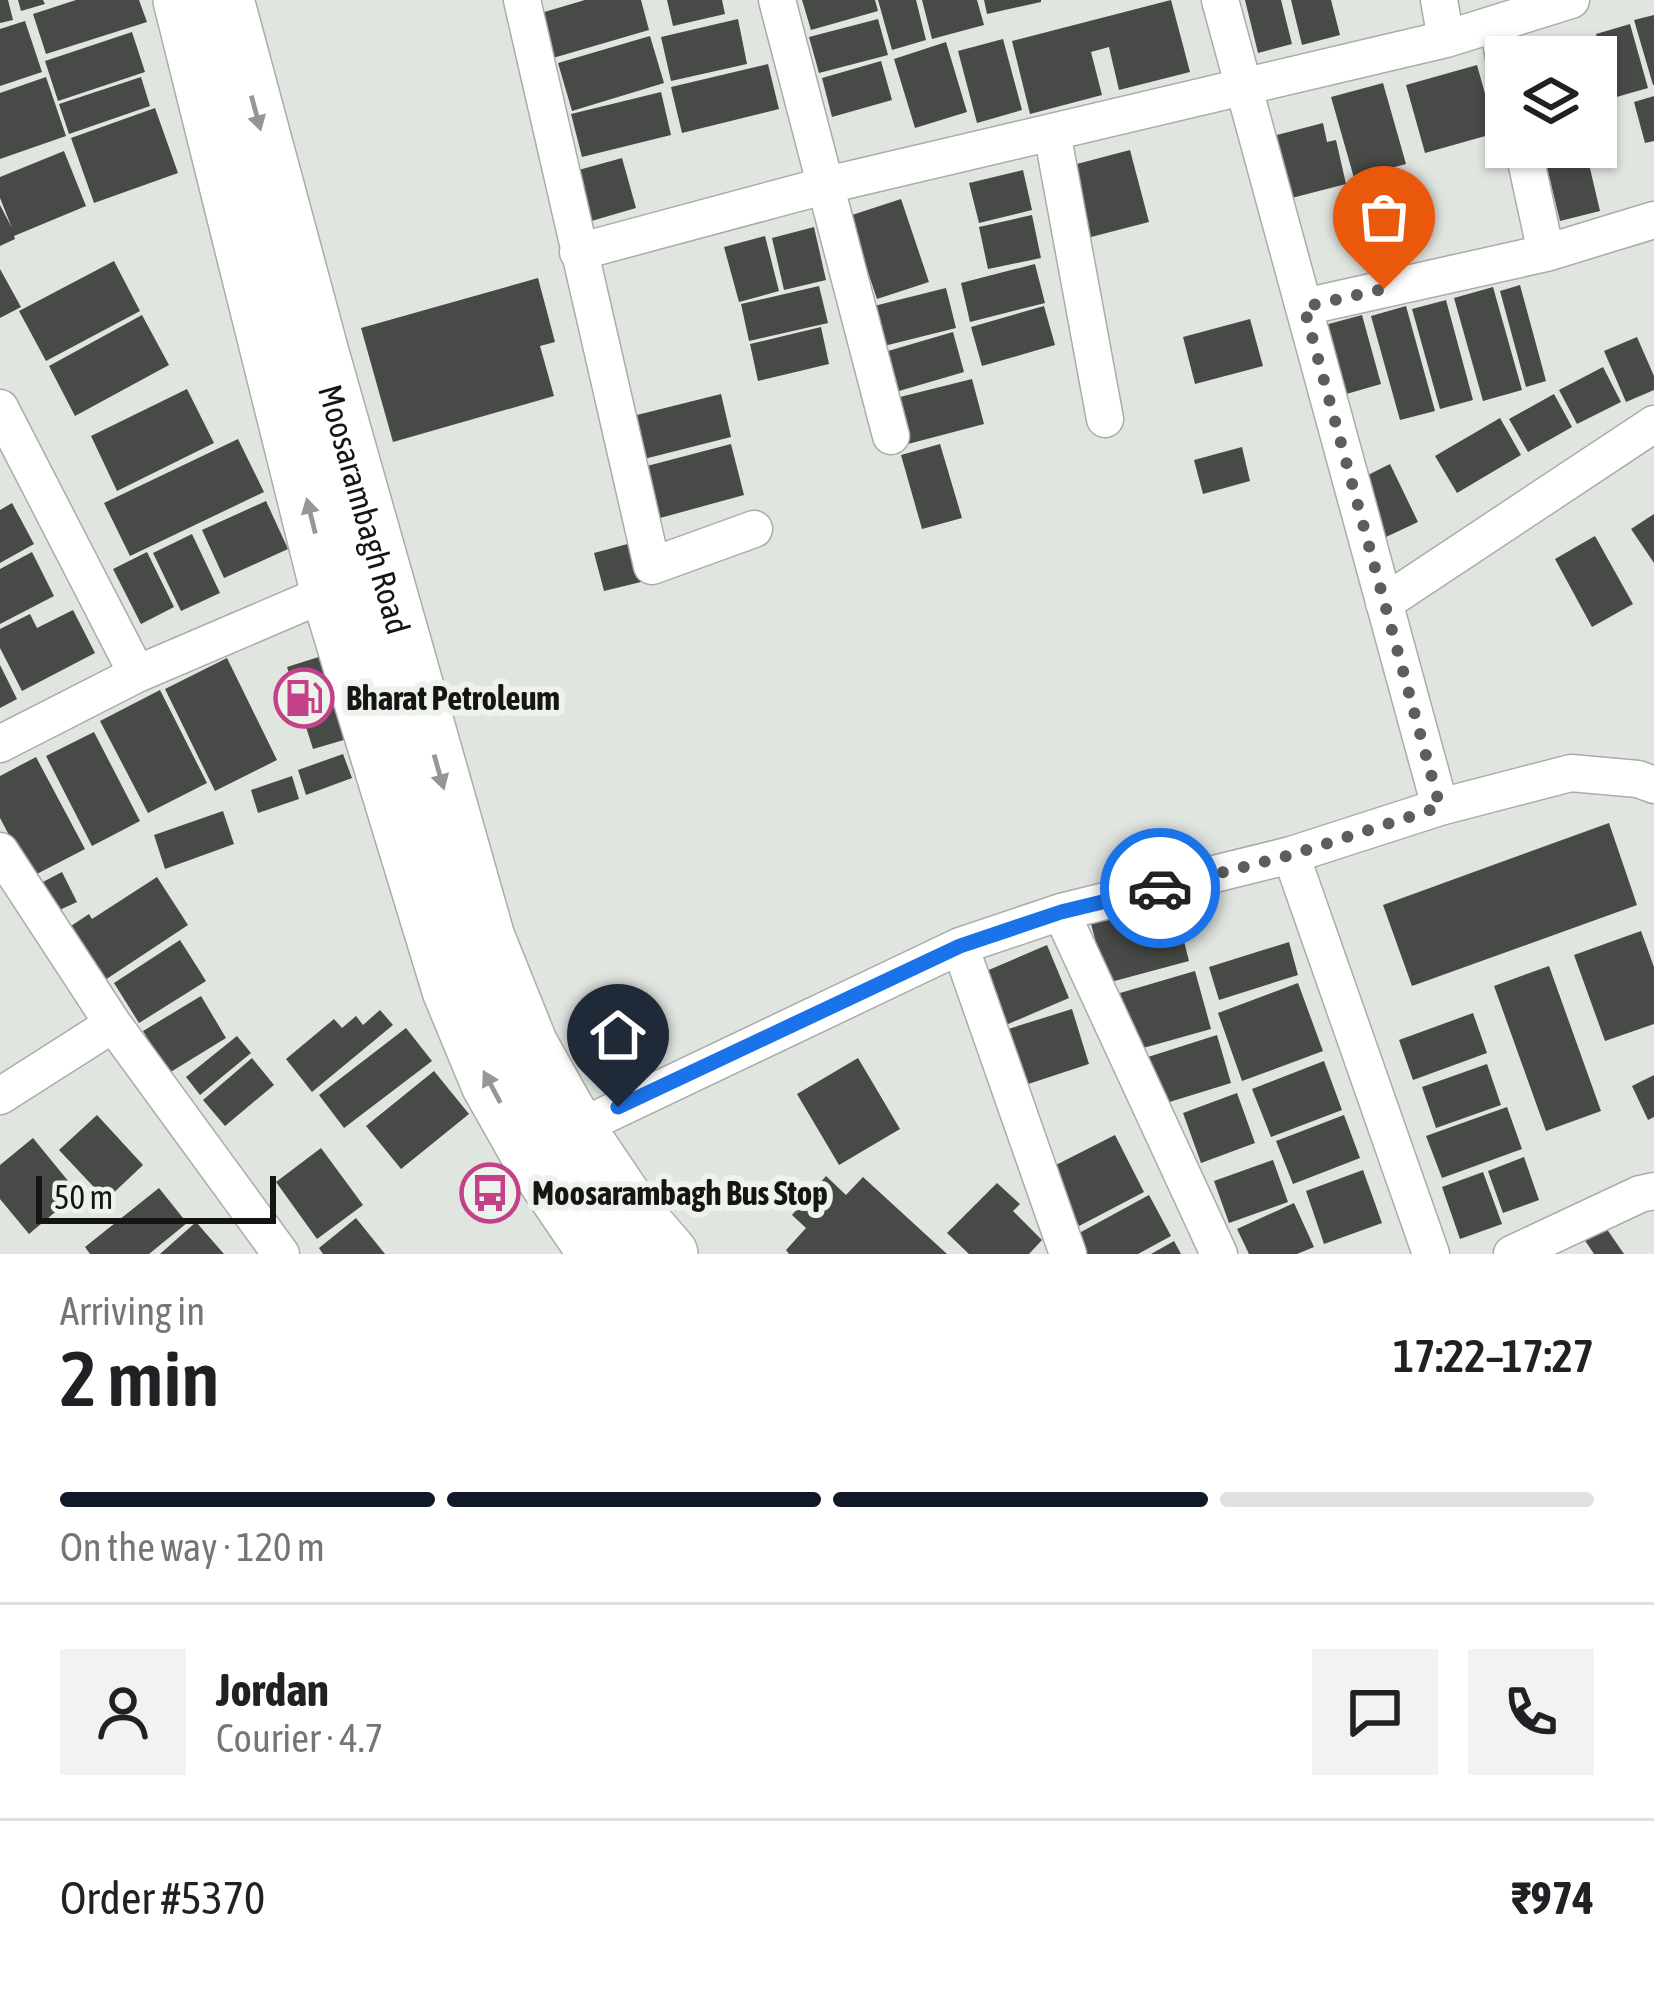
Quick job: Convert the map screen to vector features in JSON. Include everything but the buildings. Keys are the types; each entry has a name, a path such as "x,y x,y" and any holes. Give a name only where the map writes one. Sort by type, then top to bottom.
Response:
{"main road":[{"name":"Moosarambagh Road","path":"182,0 329,590 461,1021 490,1084 552,1140"},
{"name":"Moosarambagh Road","path":"225,0 486,938 529,1045 552,1140 599,1240 669,1254"}],"street":[{"path":"522,0 652,566 754,529"},
{"path":"777,0 892,436"},
{"path":"1220,0 1440,807"},
{"path":"1439,0 1446,39"},
{"path":"578,252 827,185 1446,39 1571,0"},
{"path":"1497,23 1500,36"},
{"path":"1052,132 1105,418"},
{"path":"1528,168 1546,253"},
{"path":"1304,307 1546,253 1654,220"},
{"path":"0,408 137,674"},
{"path":"1384,602 1654,424"},
{"path":"0,744 137,674 329,590 382,573"},
{"path":"552,1140 960,946 1061,912 1291,855 1440,807 1571,773 1638,779 1654,785"},
{"path":"0,851 113,1024 280,1254"},
{"path":"1291,855 1431,1254"},
{"path":"1061,912 1219,1254"},
{"path":"960,946 1068,1254"},
{"path":"0,1096 113,1024"},
{"path":"1512,1254 1570,1243 1640,1194 1654,1191"}],"way so far":[{"path":"1160,888 1291,855 1440,807 1304,307 1384,289"}],"place":[{"name":"Bharat Petroleum","path":"304,698"},
{"name":"Moosarambagh Bus Stop","path":"490,1193"}],"route":[{"path":"618,1107 960,946 1061,912 1160,888"}]}
